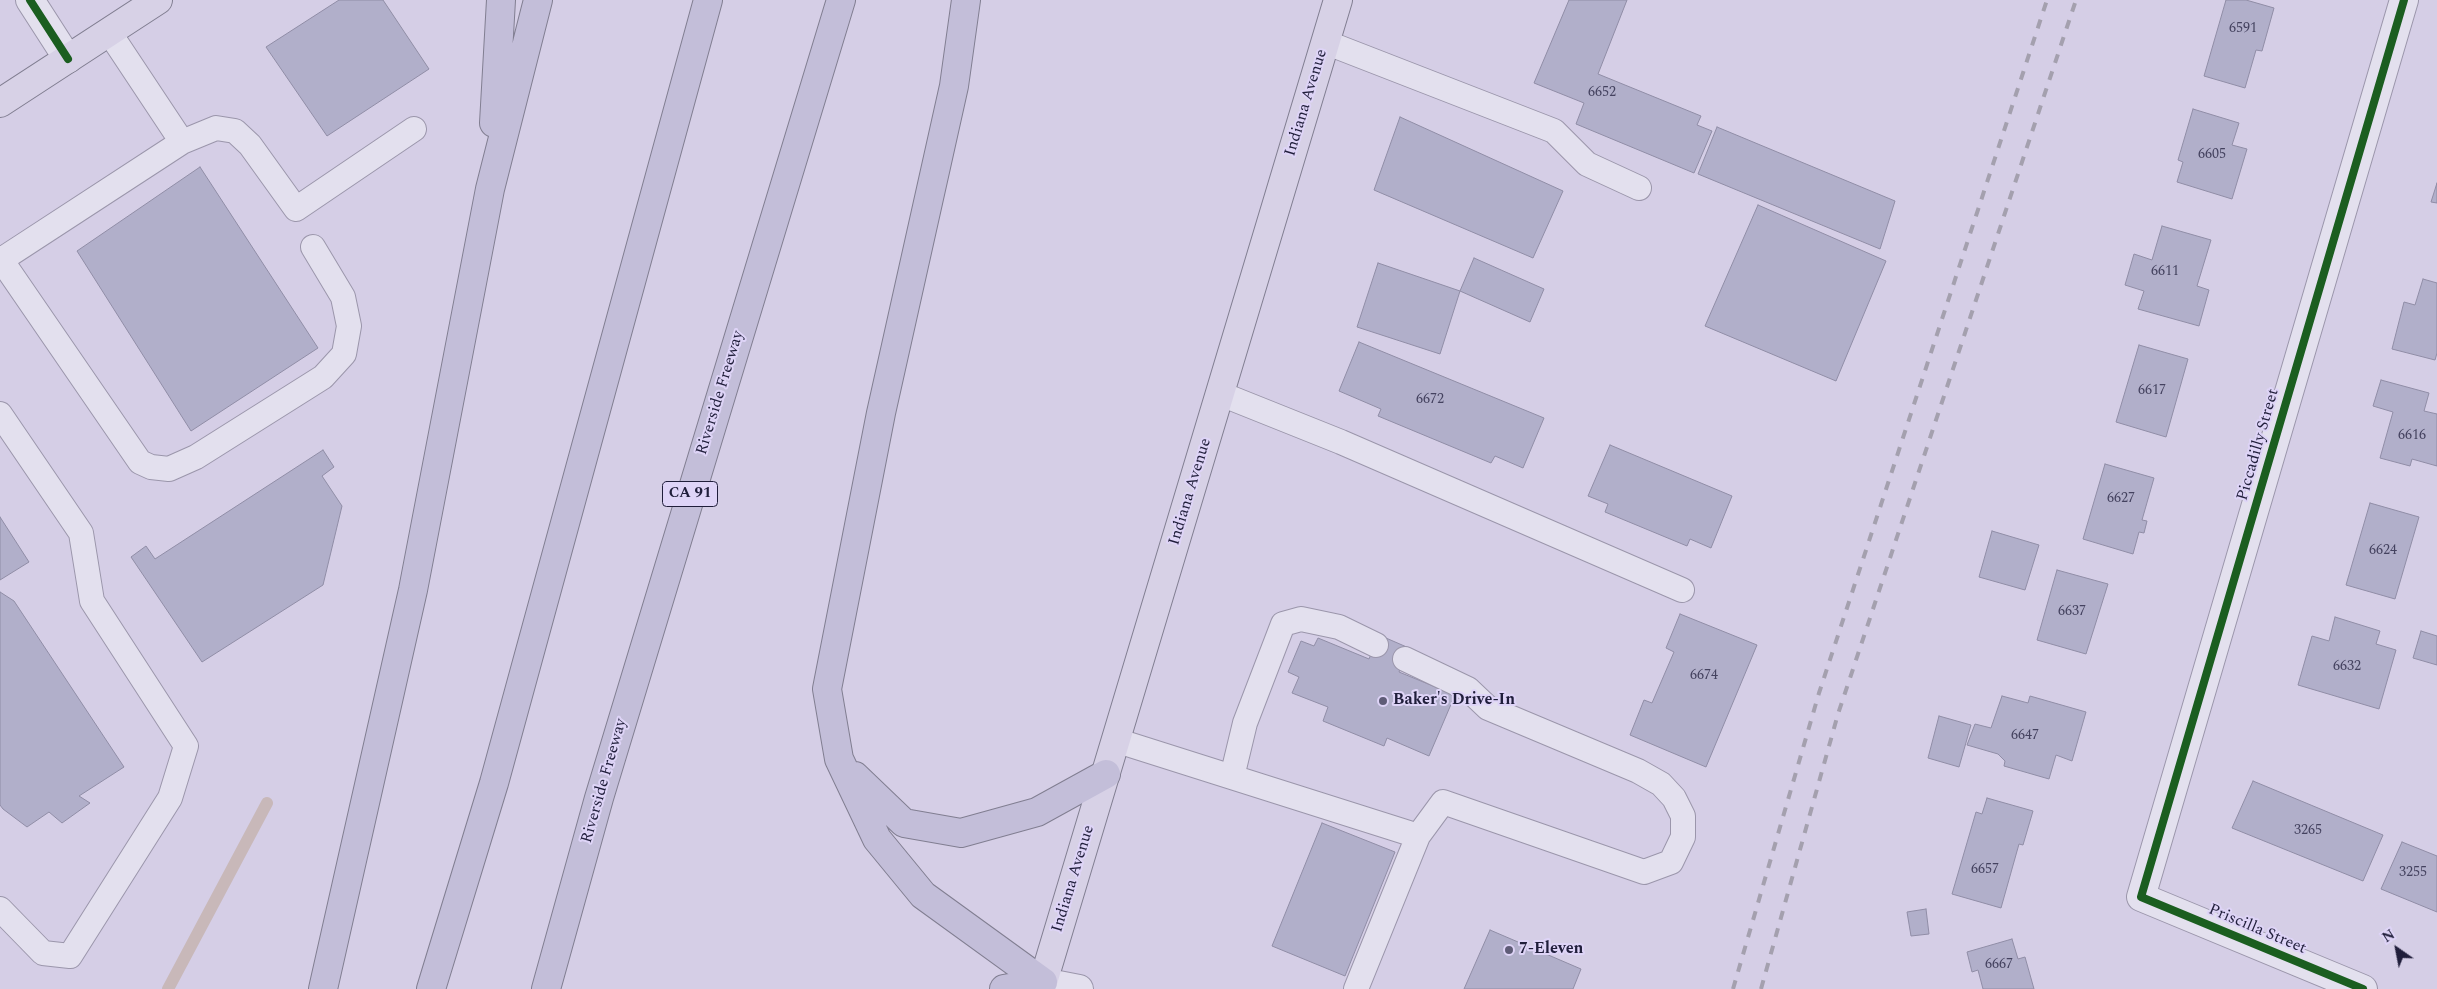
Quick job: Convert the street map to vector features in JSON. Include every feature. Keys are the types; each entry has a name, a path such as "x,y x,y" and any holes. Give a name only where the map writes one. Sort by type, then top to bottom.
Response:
{"highway":[{"path":"490,189 501,0"},
{"path":"323,989 413,590 490,189 538,0"},
{"path":"431,989 494,783 708,0"},
{"name":"Riverside Freeway","path":"546,989 599,798 841,0"},
{"path":"966,0 954,86 881,413 827,689 838,759 878,839 923,895 1043,982"},
{"path":"838,759 904,823 961,833 1037,812 1106,774"},
{"path":"1004,989 1043,982"}],"main road":[{"path":"0,103 158,0"},
{"name":"Indiana Avenue","path":"1043,982 1338,0"}],"street":[{"path":"30,0 68,59"},
{"name":"Piccadilly Street","path":"2141,897 2404,0"},
{"name":"Priscilla Street","path":"2141,897 2363,989"},
{"path":"1043,982 1079,989"}],"lane":[{"path":"109,32 182,142"},
{"path":"1325,42 1554,131 1587,164 1640,188"},
{"path":"314,247 344,297 349,326 344,354 323,377 196,457 168,469 151,467 140,462 1,259 182,142 216,128 235,131 250,145 296,208 414,129"},
{"path":"1221,394 1341,442 1682,590"},
{"path":"0,414 81,533 92,601 186,746 170,798 70,956 43,953 0,909"},
{"path":"1232,777 1245,723 1283,624 1302,619 1339,627 1376,645"},
{"path":"1356,989 1418,836 1443,802 1644,872 1671,862 1683,837 1683,816 1674,798 1661,784 1638,771 1488,708 1468,689 1405,659"},
{"path":"1115,740 1418,836"}],"building":[{"path":"339,0 383,0 429,69 327,136 266,47"},
{"path":"1569,0 1627,0 1598,74 1701,116 1697,125 1712,131 1694,173 1576,124 1584,103 1534,83"},
{"path":"2226,0 2246,0 2274,8 2262,51 2256,50 2245,88 2204,76"},
{"path":"2193,109 2239,123 2232,145 2247,149 2232,199 2177,182 2183,162 2178,160"},
{"path":"1400,117 1563,191 1533,258 1374,190"},
{"path":"1717,127 1895,201 1880,249 1698,174"},
{"path":"200,167 318,348 191,431 77,251"},
{"path":"2437,183 2437,203 2431,202"},
{"path":"1758,205 1886,261 1836,381 1705,326"},
{"path":"2162,226 2211,240 2197,286 2209,290 2199,326 2138,309 2144,291 2125,285 2134,254 2152,260"},
{"path":"1474,258 1544,289 1530,322 1460,291"},
{"path":"1378,263 1460,291 1440,354 1357,327"},
{"path":"2423,279 2437,283 2437,353 2435,360 2392,349 2404,302 2415,305"},
{"path":"1359,342 1544,418 1523,468 1495,456 1491,463 1378,416 1381,409 1339,391"},
{"path":"2139,345 2188,359 2166,437 2116,422"},
{"path":"2381,380 2429,393 2424,411 2437,414 2437,466 2412,459 2410,466 2380,458 2393,412 2373,406"},
{"path":"1610,445 1732,496 1711,548 1690,539 1687,546 1605,512 1608,504 1588,496"},
{"path":"323,450 334,467 322,476 342,506 323,585 202,662 131,557 146,546 155,559"},
{"path":"2105,464 2154,478 2142,520 2147,521 2144,533 2139,532 2133,554 2083,539"},
{"path":"2370,503 2419,517 2395,599 2346,585"},
{"path":"0,517 29,562 0,580"},
{"path":"1992,531 2039,545 2025,590 1979,577"},
{"path":"2057,570 2108,584 2086,654 2037,640"},
{"path":"0,592 14,601 124,767 79,796 90,803 62,823 49,812 27,827 0,805"},
{"path":"1680,614 1757,645 1706,767 1630,735 1644,700 1652,703 1674,652 1666,648"},
{"path":"2335,617 2380,631 2376,644 2396,650 2379,709 2298,685 2312,636 2329,641"},
{"path":"2421,631 2437,636 2437,665 2413,658"},
{"name":"Baker's Drive-In","path":"1379,635 1409,648 1399,672 1455,695 1429,756 1387,738 1384,746 1323,721 1328,707 1292,693 1299,677 1288,672 1301,641 1314,646 1318,638 1369,659"},
{"path":"2002,696 2028,703 2030,696 2086,712 2072,761 2056,755 2049,779 2004,766 2005,761 1998,754 1967,745 1975,724 1991,728"},
{"path":"1939,716 1971,725 1959,767 1928,758"},
{"path":"2253,781 2383,835 2363,881 2232,828"},
{"path":"1987,798 2033,811 2023,845 2019,844 2001,908 1952,894 1976,812 1982,814"},
{"path":"1322,823 1395,852 1345,976 1272,946"},
{"path":"2402,842 2437,856 2437,912 2381,889"},
{"path":"1926,909 1929,934 1911,936 1907,912"},
{"name":"7-Eleven","path":"1490,930 1581,969 1573,989 1464,989"},
{"path":"2012,939 2018,959 2025,957 2034,989 1983,989 1978,970 1972,972 1967,952"}],"waterway":[{"path":"168,989 267,803"}],"railway":[{"path":"1733,989 1819,693 2047,0"},
{"path":"1761,989 1838,714 2076,0"}],"cycle path":[{"path":"30,0 68,59"},
{"path":"2363,989 2141,897 2404,0"}],"place":[{"name":"Baker's Drive-In","path":"1383,701"},
{"name":"7-Eleven","path":"1509,950"}]}
